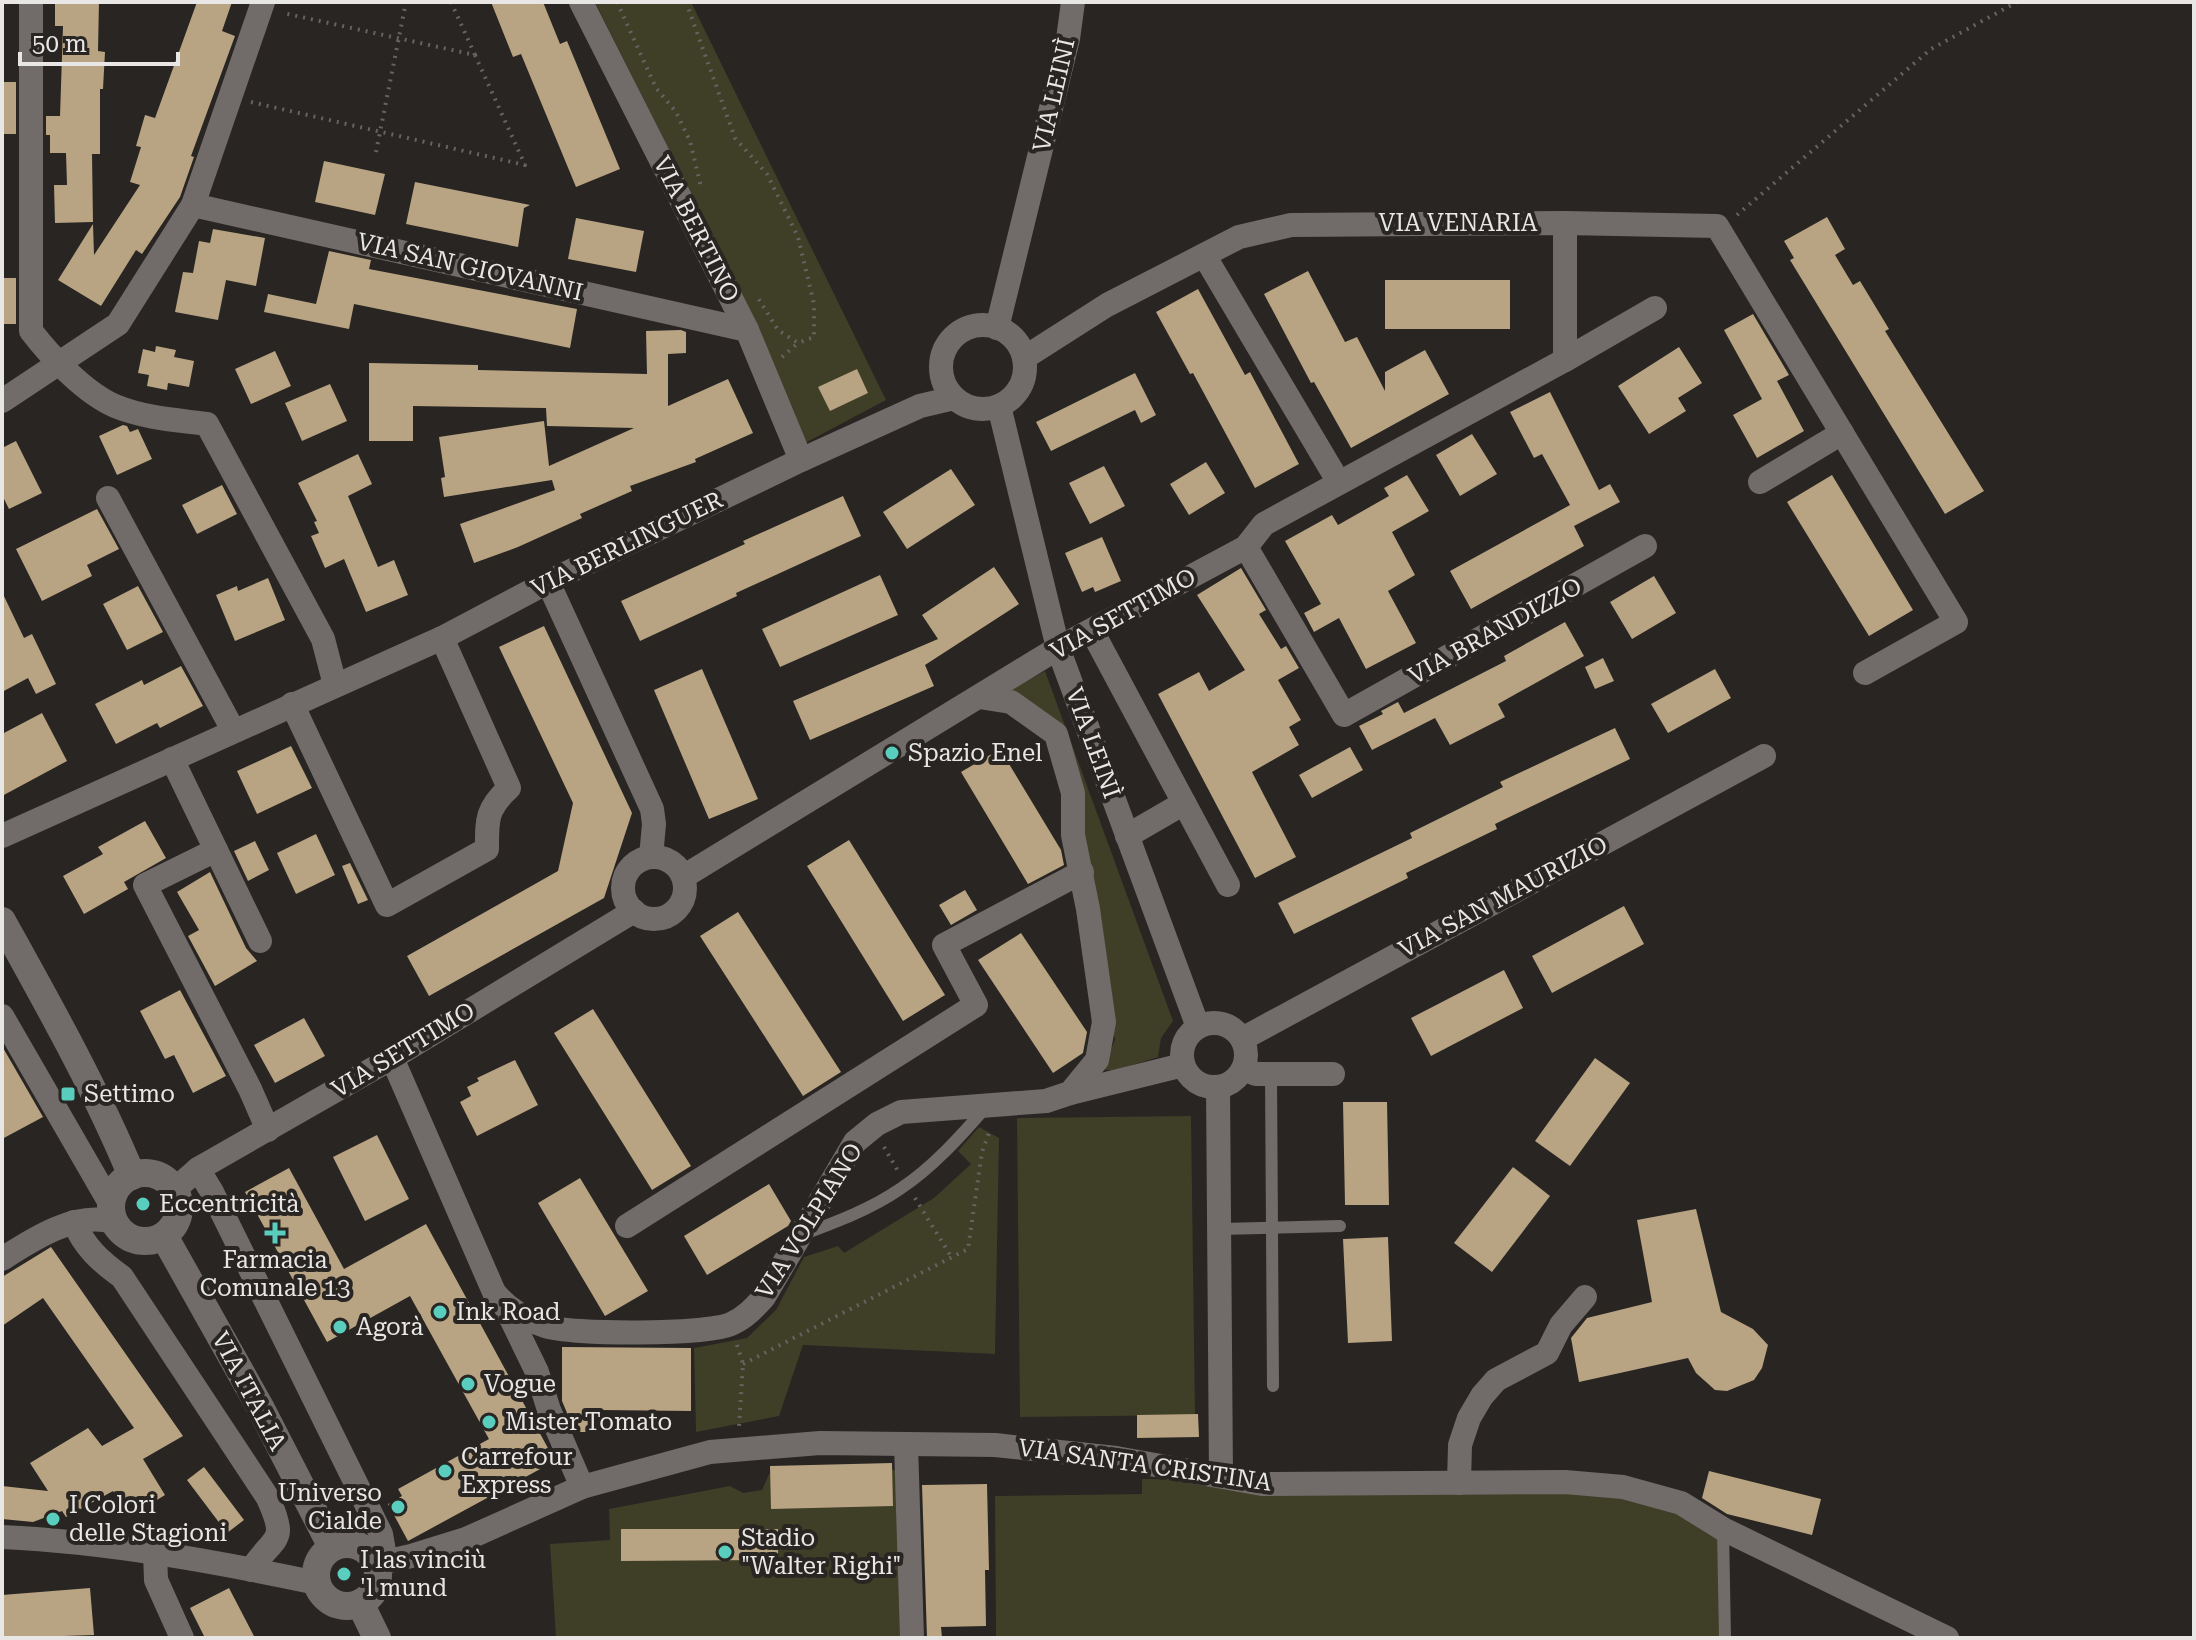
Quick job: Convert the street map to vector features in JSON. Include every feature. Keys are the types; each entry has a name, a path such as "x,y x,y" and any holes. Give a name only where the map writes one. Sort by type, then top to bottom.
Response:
{"street":[{"path":"31,2 31,331 58,365 112,405 151,417 207,424 323,639 335,685"},
{"name":"VIA BERTINO","path":"581,2 747,330 801,460"},
{"name":"VIA LEINÌ","path":"997,328 1068,39 1073,2"},
{"path":"2,401 118,324 193,205 262,5"},
{"name":"VIA SAN GIOVANNI","path":"193,205 747,330"},
{"path":"1565,223 1565,360"},
{"name":"VIA VENARIA","path":"1024,358 1107,305 1239,237 1291,225 1565,223 1717,226"},
{"path":"1717,226 1956,622 1865,673"},
{"path":"1204,255 1338,481"},
{"name":"VIA SETTIMO","path":"683,877 1058,648 1246,547 1264,524 1655,308"},
{"path":"984,325 1009,334 1024,358 1025,369 1018,391 999,406 976,409 948,389 941,367 949,342 971,327 984,325"},
{"name":"VIA BERLINGUER","path":"2,836 442,638 548,582 920,406 948,389"},
{"name":"VIA LEINÌ","path":"999,406 1058,648 1198,1027"},
{"path":"1760,482 1842,433"},
{"path":"108,498 233,730"},
{"name":"VIA BRANDIZZO","path":"1246,547 1344,715 1645,546"},
{"path":"548,582 652,809 651,857"},
{"path":"1092,631 1228,885"},
{"path":"292,704 387,905 487,849 487,819 495,800 509,788 442,638"},
{"path":"979,697 1011,702 1056,734 1073,793 1073,835 1082,872 1104,1022 1097,1060 1070,1093"},
{"name":"VIA SAN MAURIZIO","path":"1242,1039 1764,756"},
{"path":"172,759 260,941"},
{"path":"1127,836 1184,803"},
{"path":"216,850 145,885 268,1130"},
{"path":"651,857 671,862 683,877 683,897 671,913 652,918 634,911 627,903 623,883 633,865 651,857"},
{"path":"627,1226 976,1005 944,945 1082,872"},
{"name":"VIA SETTIMO","path":"174,1190 198,1169 392,1058 634,911"},
{"path":"2,921 111,1126 132,1176"},
{"path":"2,1016 112,1213 120,1232 141,1242 164,1236 171,1229 179,1210 174,1190 168,1182 151,1173 132,1176 118,1186 112,1213 104,1220 74,1222 25,1244 2,1259"},
{"path":"1218,1023 1227,1025 1242,1039 1246,1049 1243,1069 1228,1084 1218,1087 1196,1082 1183,1065 1184,1043 1198,1027 1218,1023"},
{"path":"392,1058 494,1292 504,1304 537,1372 549,1410 582,1487"},
{"name":"VIA VOLPIANO","path":"504,1304 548,1327 683,1333 729,1325 748,1315 764,1297 855,1142 877,1124 901,1112 1046,1101 1183,1065"},
{"path":"1243,1069 1256,1074 1333,1074"},
{"path":"1218,1087 1221,1476"},
{"path":"198,1169 381,1534 381,1563 376,1586 360,1603 338,1604 325,1596 317,1583 317,1566 332,1547 349,1543 381,1563"},
{"path":"74,1222 79,1235 98,1259 122,1277 268,1498 279,1529 274,1544 263,1551 251,1570"},
{"name":"VIA ITALIA","path":"164,1236 260,1407 332,1547"},
{"path":"1459,1483 1460,1445 1469,1418 1482,1396 1496,1380 1547,1353 1561,1325 1585,1297"},
{"name":"VIA SANTA CRISTINA","path":"381,1563 466,1539 582,1487 710,1452 820,1443 995,1445 1116,1458 1262,1484 1565,1482 1623,1487 1681,1503 1723,1529 1947,1638"},
{"path":"906,1444 912,1638"},
{"path":"2,1537 67,1540 155,1552 317,1583"},
{"path":"155,1552 156,1580 182,1638"},
{"path":"360,1603 377,1638"}],"lane":[{"path":"1271,1074 1273,1386"},
{"path":"801,1235 844,1219 902,1189 993,1105"},
{"path":"1220,1229 1340,1226"},
{"path":"1723,1529 1725,1638"}],"path":[{"path":"376,152 406,2"},
{"path":"230,98 525,165 451,2"},
{"path":"617,2 656,88 676,112 690,141 702,189"},
{"path":"686,2 735,138 767,174 798,237 814,304 814,337 798,343 778,330 757,296"},
{"path":"1717,226 1743,211 1931,49 2017,2"},
{"path":"262,5 475,55"},
{"path":"743,1364 968,1249 982,1152 993,1105"},
{"path":"729,1325 743,1364 738,1450"}],"shaded area":[{"path":"595,2 691,2 886,400 805,443 712,236"},
{"path":"1045,671 1173,1021 1161,1038 1158,1057 1114,1071 1102,1069 1115,1040 1056,734 1003,693"},
{"path":"1191,1116 1195,1415 1020,1417 1017,1118"},
{"path":"979,1127 999,1138 995,1354 803,1345 779,1416 696,1432 694,1348 747,1338 776,1310 804,1257 838,1246 844,1253 934,1198 971,1164 958,1151"},
{"name":"Stadio \"Walter Righi\"","path":"896,1470 902,1638 556,1638 550,1544 610,1540 609,1509 730,1486 743,1493 762,1490 769,1474"},
{"path":"1142,1479 1565,1482 1623,1487 1723,1529 1725,1638 996,1638 995,1496 1142,1494"}],"building":[{"path":"55,2 99,2 98,51 105,52 103,89 100,89 100,154 92,154 93,222 55,223 54,185 67,185 66,153 50,153 50,135 46,135 46,116 60,116 63,26 55,26"},
{"path":"197,2 232,2 222,31 235,36 191,156 194,157 180,197 142,254 136,250 101,306 58,280 93,224 94,255 140,185 130,182 141,147 136,146 145,115 155,118"},
{"path":"491,2 543,2 560,44 567,41 620,169 576,187 521,54 513,57"},
{"path":"2,82 16,82 16,134 2,134"},
{"path":"324,161 385,174 375,215 315,202"},
{"path":"415,182 530,205 524,208 518,247 406,224"},
{"path":"1827,217 1845,249 1835,255 1853,285 1860,281 1889,329 1885,331 1984,491 1945,514 1790,260 1794,258 1784,241"},
{"path":"576,218 644,231 636,272 568,259"},
{"path":"213,229 265,238 256,286 226,280 218,320 175,312 183,272 193,273 199,241 210,243"},
{"path":"329,251 371,260 369,269 577,309 570,348 354,304 349,329 264,312 268,294 316,304"},
{"path":"1308,271 1345,342 1357,337 1385,391 1385,372 1425,350 1449,394 1351,448 1314,382 1311,383 1264,294"},
{"path":"2,278 16,278 16,324 2,324"},
{"path":"1385,280 1510,280 1510,329 1385,329"},
{"path":"1198,289 1245,375 1250,372 1299,464 1255,488 1156,312"},
{"path":"1753,314 1789,375 1777,381 1804,431 1757,458 1733,415 1762,399 1724,330"},
{"path":"646,331 686,332 686,353 668,354 668,406 728,379 753,433 695,459 696,462 630,486 632,491 580,514 582,518 474,563 460,524 555,490 552,480 444,497 441,478 445,477 439,437 544,421 549,466 634,428 547,426 546,408 413,406 413,441 369,441 369,363 478,365 478,370 647,374"},
{"path":"156,346 176,350 174,357 194,361 189,387 168,383 167,390 147,386 149,375 138,373 143,349 155,352"},
{"path":"1679,347 1702,383 1678,398 1686,411 1649,434 1618,386"},
{"path":"275,351 291,386 251,404 235,369"},
{"path":"857,369 868,393 830,411 818,387"},
{"path":"1135,373 1156,415 1141,423 1135,410 1051,451 1036,422"},
{"path":"330,384 347,421 302,441 285,403"},
{"path":"1550,392 1599,490 1610,484 1620,502 1574,526 1584,546 1471,609 1450,571 1570,505 1542,454 1534,458 1510,412"},
{"path":"123,425 130,432 138,429 152,459 117,475 99,436"},
{"path":"1472,434 1497,474 1460,496 1436,455"},
{"path":"16,441 42,493 9,509 2,495 2,448"},
{"path":"358,454 372,484 348,496 378,567 394,560 408,595 366,612 344,559 325,568 311,536 319,533 314,522 317,521 298,483"},
{"path":"1206,462 1225,493 1189,515 1170,484"},
{"path":"1104,466 1125,506 1090,524 1069,483"},
{"path":"951,469 975,505 907,549 883,512"},
{"path":"1407,475 1429,511 1392,532 1415,575 1388,591 1416,643 1366,669 1339,618 1314,632 1304,613 1321,604 1285,541 1332,515 1338,525 1389,496 1384,488"},
{"path":"1832,475 1913,610 1869,636 1787,502"},
{"path":"222,485 237,514 197,534 182,505"},
{"path":"843,496 861,536 640,641 621,601"},
{"path":"97,509 119,549 87,565 92,576 42,601 16,549"},
{"path":"1102,537 1121,581 1095,592 1093,587 1082,592 1065,553"},
{"path":"994,567 1019,604 925,665 934,686 810,740 793,701 938,639 922,615"},
{"path":"1241,568 1266,610 1259,614 1281,649 1286,646 1299,668 1278,680 1301,720 1289,727 1299,745 1252,772 1296,857 1255,878 1158,694 1199,672 1209,691 1245,670 1197,595"},
{"path":"880,575 898,615 780,667 762,629"},
{"path":"1654,576 1676,613 1632,639 1610,602"},
{"path":"268,578 285,620 235,641 216,595 237,586 238,591"},
{"path":"138,586 163,632 127,650 103,604"},
{"path":"2,592 24,638 32,634 56,684 36,694 28,678 2,692"},
{"path":"1565,622 1584,656 1498,704 1505,717 1450,745 1435,718 1372,750 1359,726 1383,714 1381,711 1398,702 1404,713 1506,661 1504,656"},
{"path":"544,626 632,813 604,898 429,996 407,956 558,871 573,803 499,647"},
{"path":"1603,658 1614,681 1595,689 1585,667"},
{"path":"181,666 203,706 160,728 157,723 116,744 95,704 142,680 144,685"},
{"path":"702,669 758,799 709,819 654,690"},
{"path":"1715,669 1731,698 1668,733 1651,704"},
{"path":"42,713 67,761 2,796 2,734"},
{"path":"1615,728 1630,759 1495,824 1497,829 1406,873 1408,878 1294,934 1278,903 1412,838 1410,833 1503,787 1500,782"},
{"path":"291,746 312,788 257,814 237,771"},
{"path":"1350,747 1363,770 1312,798 1299,775"},
{"path":"1000,749 1061,850 1064,865 1028,884 961,772"},
{"path":"145,821 166,858 124,882 128,889 84,914 63,876 103,854 98,847"},
{"path":"316,834 335,875 296,894 277,853"},
{"path":"849,840 945,995 903,1021 807,866"},
{"path":"255,841 269,870 248,881 234,851"},
{"path":"350,863 368,900 358,904 342,866"},
{"path":"210,872 246,948 257,961 215,986 188,936 199,930 177,892"},
{"path":"965,890 977,910 951,925 939,905"},
{"path":"1624,906 1644,944 1552,993 1532,956"},
{"path":"738,912 841,1072 803,1096 700,936"},
{"path":"1021,933 1087,1032 1083,1053 1053,1073 978,960"},
{"path":"1504,970 1523,1008 1431,1056 1411,1018"},
{"path":"180,990 226,1076 193,1093 174,1055 165,1059 140,1011"},
{"path":"593,1009 691,1166 652,1190 554,1033"},
{"path":"304,1018 325,1056 275,1083 254,1045"},
{"path":"2,1046 43,1117 2,1139"},
{"path":"1595,1058 1630,1083 1570,1166 1535,1141"},
{"path":"515,1060 538,1105 477,1136 460,1102 471,1096 467,1087 479,1081 477,1078"},
{"path":"1343,1102 1387,1102 1389,1205 1345,1205"},
{"path":"377,1135 409,1199 365,1221 333,1157"},
{"path":"1513,1167 1550,1196 1492,1272 1454,1243"},
{"path":"289,1168 344,1269 426,1224 555,1461 408,1541 388,1504 402,1496 398,1489 489,1439 410,1296 327,1342 245,1192"},
{"path":"580,1178 648,1291 605,1316 538,1203"},
{"path":"769,1184 791,1221 788,1226 707,1275 684,1236"},
{"path":"1696,1209 1721,1312 1753,1329 1768,1345 1762,1368 1754,1380 1727,1391 1715,1390 1696,1373 1688,1358 1579,1382 1571,1338 1587,1318 1652,1302 1637,1220"},
{"path":"1388,1237 1392,1341 1348,1343 1343,1239"},
{"path":"51,1247 183,1436 143,1459 165,1495 129,1517 113,1491 66,1517 62,1511 33,1522 2,1519 2,1486 48,1491 30,1463 88,1428 102,1446 134,1428 43,1298 2,1326 2,1277"},
{"path":"562,1347 691,1348 691,1411 601,1410 600,1432 575,1432 562,1401"},
{"path":"1198,1414 1199,1437 1137,1438 1137,1415"},
{"path":"892,1463 893,1506 771,1509 770,1466"},
{"path":"204,1467 244,1520 227,1533 187,1480"},
{"path":"1709,1471 1821,1499 1812,1535 1727,1514 1702,1498"},
{"path":"987,1484 989,1570 985,1570 986,1626 941,1627 942,1638 927,1638 922,1485"},
{"path":"621,1529 778,1529 778,1560 621,1561"},
{"path":"90,1588 94,1635 4,1638 2,1595"},
{"path":"229,1588 255,1638 205,1638 190,1608"}],"place":[{"name":"Spazio Enel","path":"892,753"},
{"name":"Settimo","path":"68,1094"},
{"name":"Eccentricità","path":"143,1204"},
{"name":"Farmacia Comunale 13","path":"275,1233"},
{"name":"Ink Road","path":"440,1312"},
{"name":"Agorà","path":"340,1327"},
{"name":"Vogue","path":"468,1384"},
{"name":"Mister Tomato","path":"489,1422"},
{"name":"Carrefour Express","path":"445,1471"},
{"name":"Universo Cialde","path":"398,1507"},
{"name":"I Colori delle Stagioni","path":"53,1519"},
{"name":"Stadio \"Walter Righi\"","path":"725,1552"},
{"name":"I las vinciù 'l mund","path":"344,1574"}]}
